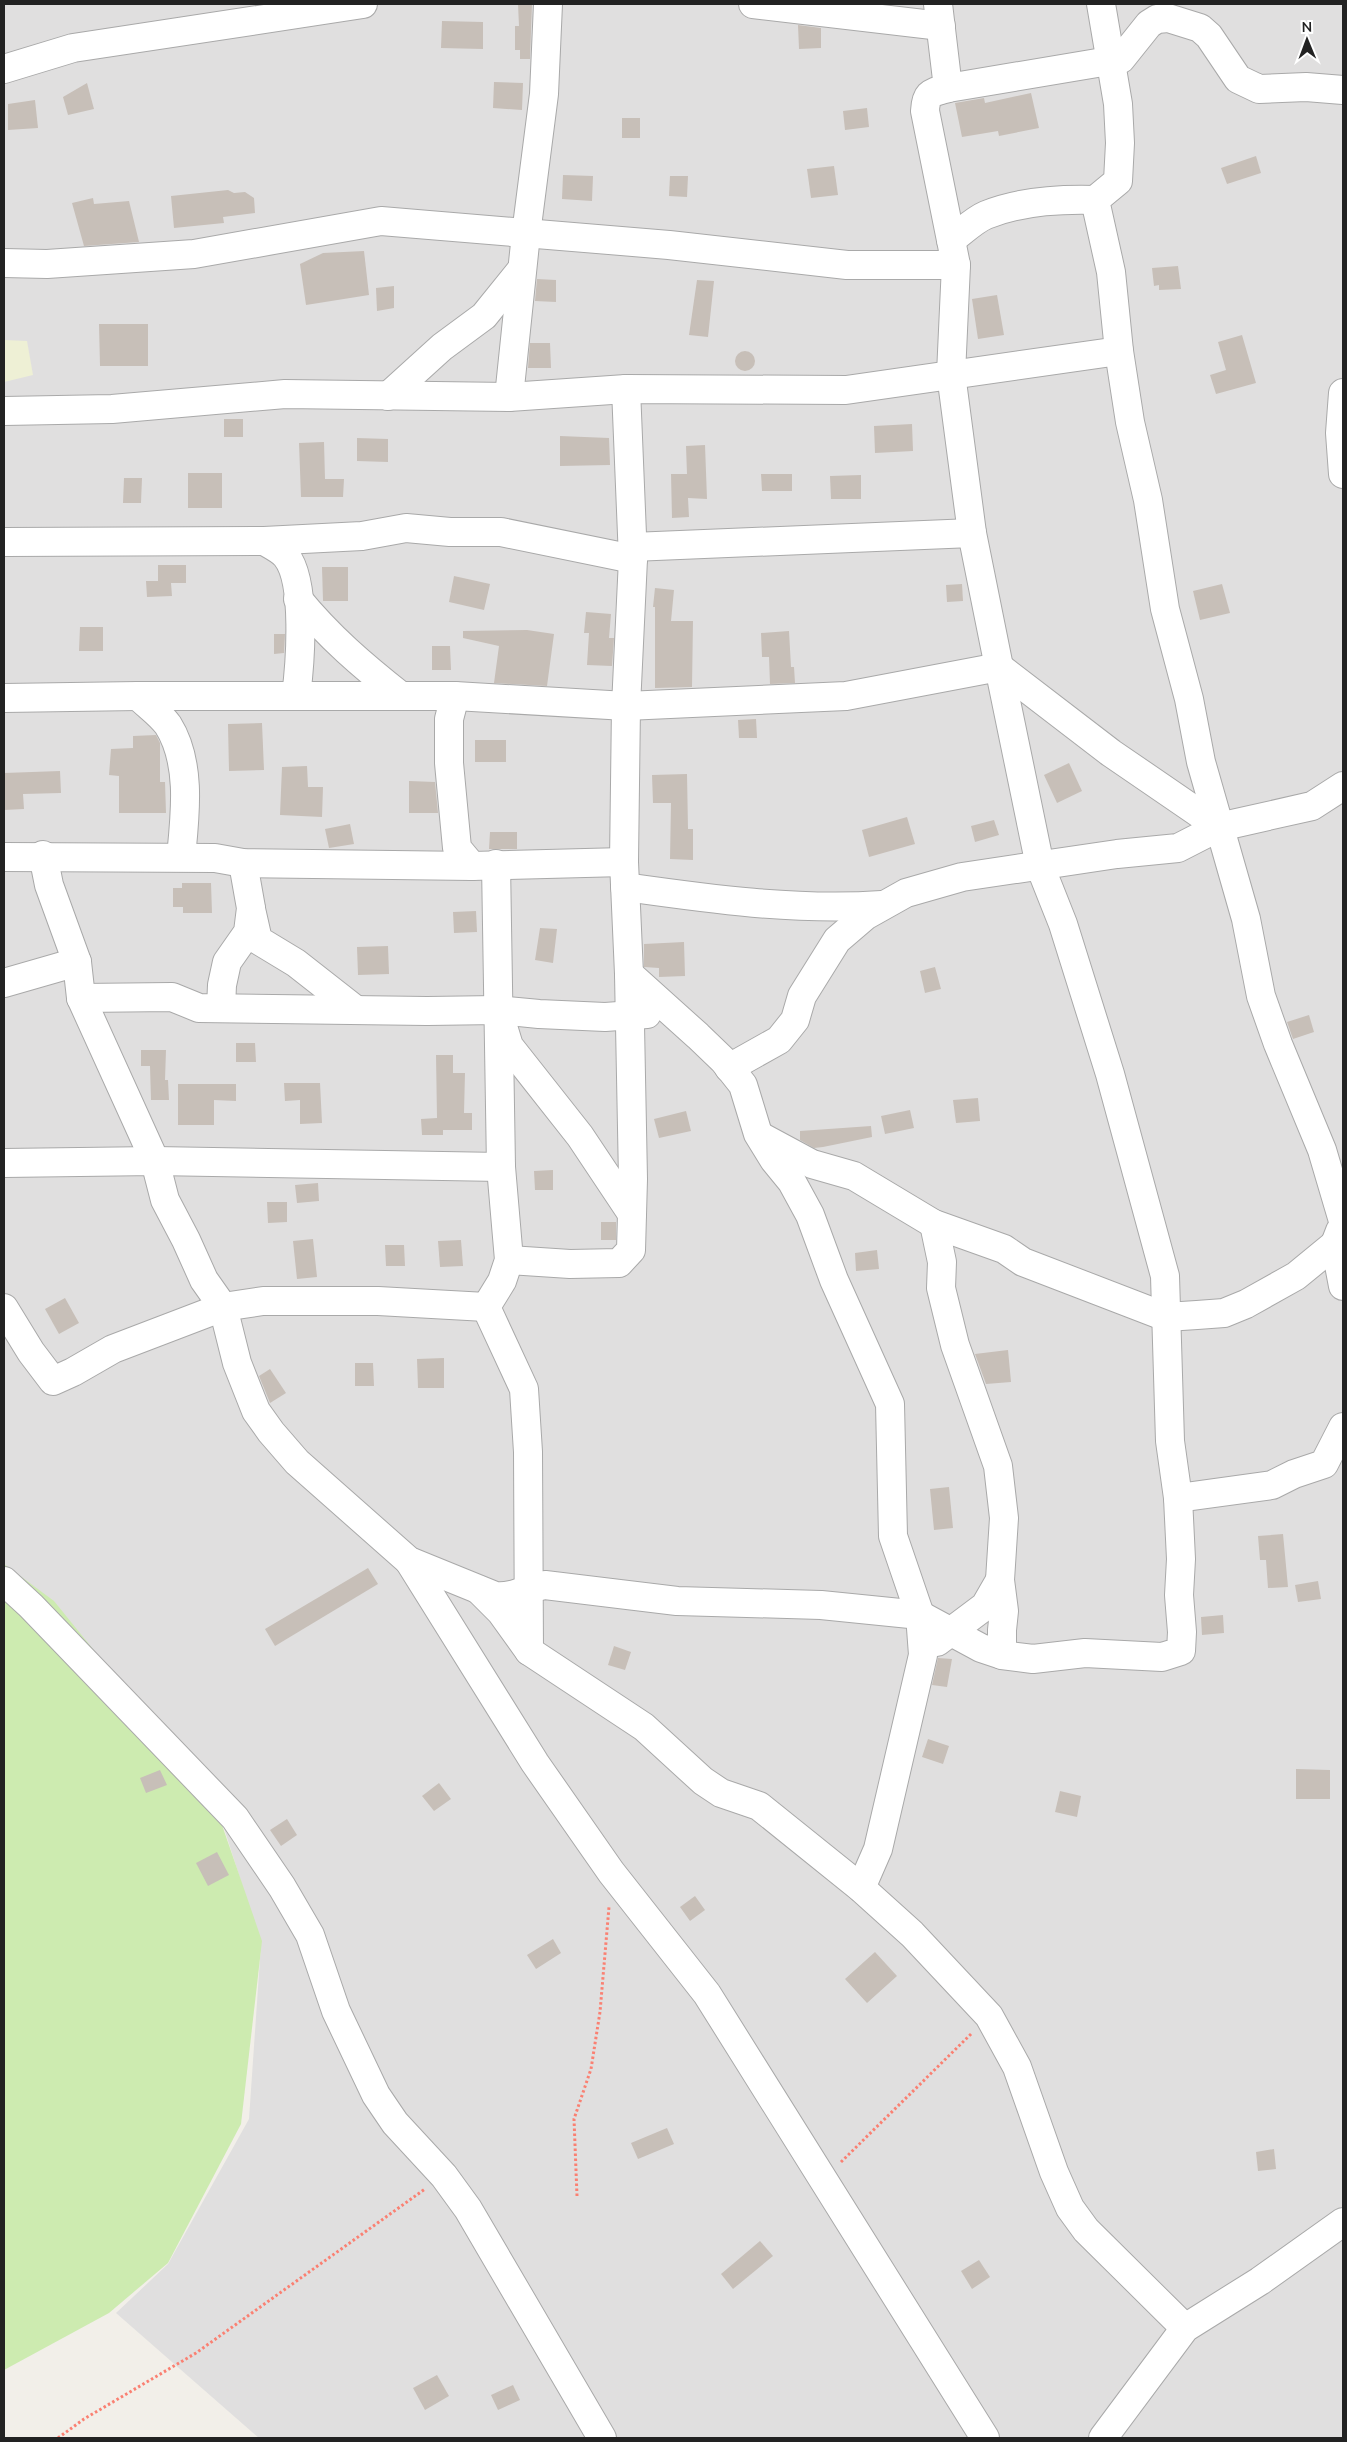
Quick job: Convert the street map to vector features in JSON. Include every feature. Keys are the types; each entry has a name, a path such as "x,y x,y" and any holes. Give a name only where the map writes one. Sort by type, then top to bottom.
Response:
{"street":[{"path":"4,69 73,48 363,4"},
{"path":"509,397 526,234 544,94 548,4"},
{"path":"753,4 939,15 948,88"},
{"path":"4,263 48,264 194,254 381,221 670,245 847,265 954,252 985,215 1011,208 1060,200 1095,200 1118,181 1120,144 1118,104 1101,4"},
{"path":"409,1561 495,1596 507,1597 520,1594 530,1588 545,1585 677,1601 821,1605 920,1616 981,1648 1002,1655 1033,1659 1085,1653 1162,1657 1180,1651 1182,1632 1179,1595 1181,1559 1178,1498 1170,1441 1165,1276 1110,1074 1063,924 1040,866 999,667 972,533 951,374 954,252 925,111 925,99 930,93 948,88 1120,59 1132,48 1149,24 1157,18 1168,18 1200,28 1209,36 1238,79 1259,89 1306,86 1343,90"},
{"path":"1095,200 1111,272 1118,352 1130,422 1148,500 1165,610 1190,699 1201,762 1246,919 1261,996 1278,1044 1322,1150 1340,1229 1343,1286"},
{"path":"388,396 442,347 484,316 522,269"},
{"path":"4,411 112,409 285,394 509,397 626,389 846,390 1118,352"},
{"path":"509,1260 570,1264 619,1263 631,1250 629,974 624,874 626,706 633,553 626,389"},
{"path":"1343,393 1340,433 1343,474"},
{"path":"4,542 264,541 362,536 406,528 450,532 501,532 633,553 972,533"},
{"path":"264,541 286,556 296,582 301,653 296,696"},
{"path":"298,599 325,631 354,659 401,696"},
{"path":"4,698 455,696 626,706 846,696 999,667 1111,753 1219,827"},
{"path":"4,679 34,698"},
{"path":"138,696 166,723 173,734 182,768 185,814 181,857"},
{"path":"455,696 449,719 449,763 457,848 484,865"},
{"path":"729,1068 779,1040 795,1020 802,996 837,940 865,916 906,893 962,877 1117,854 1178,848 1219,827 1312,806 1343,786"},
{"path":"4,857 43,855 181,857 215,858 243,863 484,865 624,874 700,898 785,906 853,907 884,905"},
{"path":"43,855 50,885 77,962 81,998 155,1161 165,1200 204,1280 223,1307 244,1379 256,1411 297,1462 409,1561 535,1763 611,1872 707,1994 824,2178 985,2438"},
{"path":"243,863 258,940 296,963 356,1010"},
{"path":"484,865 498,1010 501,1167 509,1260 502,1281 486,1307"},
{"path":"221,1008 222,985 227,962 248,932 251,908"},
{"path":"4,983 77,962"},
{"path":"629,974 729,1068 743,1085 758,1134 774,1160 792,1182 810,1215 841,1296 890,1404 893,1536 920,1616 923,1655 882,1833 861,1888"},
{"path":"81,998 172,997 199,1008 498,1010 539,1014 629,1016 671,1012"},
{"path":"498,1010 510,1046 580,1136 632,1214"},
{"path":"758,1134 812,1164 854,1176 934,1224 1004,1249 1023,1262 1166,1317 1224,1313 1246,1304 1296,1276 1340,1229"},
{"path":"4,1163 155,1161 501,1167"},
{"path":"934,1224 942,1262 941,1288 955,1345 998,1466 1004,1518 1000,1580 1004,1611 1002,1655"},
{"path":"4,1308 31,1352 53,1381 121,1346 223,1307 263,1301 378,1301 486,1307"},
{"path":"486,1307 524,1389 528,1452 529,1650"},
{"path":"1178,1498 1272,1485 1294,1474 1324,1464 1343,1427"},
{"path":"923,1655 950,1631 985,1606 1000,1580"},
{"path":"4,1581 31,1606 235,1818 282,1887 310,1935 336,2011 376,2094 395,2123 444,2176 468,2209 602,2438"},
{"path":"479,1590 500,1612 529,1650 644,1726 703,1781 721,1793 759,1806 861,1888 912,1934 989,2016 1017,2068 1054,2172 1070,2208 1086,2230 1185,2328"},
{"path":"1103,2438 1185,2328 1260,2281 1343,2222"}],"path":[{"path":"577,2196 574,2119 591,2069 600,2012 611,1872"},
{"path":"824,2178 989,2016"},
{"path":"58,2438 84,2419 196,2353 444,2176"}],"shaded area":[{"path":"4,4 1343,4 1343,2438 259,2438 116,2313 168,2264 249,2119 261,1944 214,1797 4,1582"}],"green space":[{"path":"4,340 27,341 33,375 4,382"},
{"path":"4,1564 54,1601 212,1796 262,1941 241,2124 168,2263 109,2313 4,2370"}],"building":[{"path":"518,4 532,4 530,59 520,59 520,50 515,50 515,26 519,26"},
{"path":"442,21 483,22 483,49 441,48"},
{"path":"798,25 821,28 821,48 799,49"},
{"path":"494,82 523,83 522,110 493,108"},
{"path":"87,83 94,109 68,115 63,97"},
{"path":"1031,93 1039,128 999,136 998,131 962,137 955,103 984,98 985,103"},
{"path":"35,100 38,128 8,130 8,104"},
{"path":"867,108 869,127 845,130 843,111"},
{"path":"622,118 640,118 640,138 622,138"},
{"path":"1256,156 1261,173 1227,184 1221,168"},
{"path":"834,166 838,195 811,198 807,169"},
{"path":"563,175 593,176 592,201 562,199"},
{"path":"670,176 688,176 687,197 669,196"},
{"path":"228,190 234,193 245,192 254,198 255,213 223,217 224,223 174,228 171,196"},
{"path":"93,198 94,204 129,201 139,242 84,246 72,203"},
{"path":"364,251 369,295 306,305 300,264 323,253"},
{"path":"1178,266 1181,289 1159,290 1159,285 1154,286 1152,268"},
{"path":"537,279 556,280 556,302 535,301"},
{"path":"697,280 714,281 708,337 689,335"},
{"path":"394,286 394,308 377,311 376,288"},
{"path":"997,295 1004,335 978,339 972,299"},
{"path":"99,324 148,324 148,366 100,366"},
{"path":"1242,335 1256,383 1216,394 1210,375 1226,370 1218,342"},
{"path":"530,343 550,343 551,368 528,368"},
{"path":"745,351 752,354 755,361 752,368 745,371 738,368 735,361 738,354"},
{"path":"224,419 243,419 243,437 224,437"},
{"path":"912,424 913,451 875,453 874,426"},
{"path":"560,436 609,438 610,465 560,466"},
{"path":"357,438 388,439 388,462 357,461"},
{"path":"324,442 325,479 344,479 343,497 301,497 299,443"},
{"path":"705,445 707,499 688,498 689,517 672,518 671,474 687,474 686,446"},
{"path":"188,473 222,473 222,508 188,508"},
{"path":"761,474 792,474 792,491 762,491"},
{"path":"861,475 861,499 831,499 830,476"},
{"path":"124,478 142,478 141,503 123,503"},
{"path":"158,565 186,565 186,583 171,583 172,596 147,597 146,581 158,581"},
{"path":"322,567 348,567 348,601 323,601"},
{"path":"454,576 490,584 484,610 449,602"},
{"path":"962,584 963,601 947,602 946,585"},
{"path":"1222,584 1230,613 1200,620 1193,591"},
{"path":"655,588 674,590 671,621 693,621 692,687 655,688 655,607 653,607"},
{"path":"586,612 611,614 609,638 614,638 612,666 587,665 589,633 584,633"},
{"path":"80,627 103,627 103,651 79,651"},
{"path":"527,630 554,634 547,686 494,683 499,646 463,638 463,631"},
{"path":"789,631 791,667 794,667 795,683 770,684 769,657 762,657 761,633"},
{"path":"274,634 285,634 284,653 274,654"},
{"path":"432,646 450,646 451,670 432,670"},
{"path":"756,719 757,738 739,738 738,720"},
{"path":"262,723 264,770 229,771 228,724"},
{"path":"156,735 160,743 160,782 165,782 166,813 119,813 119,776 109,775 111,749 133,748 133,736"},
{"path":"475,740 506,740 506,762 475,762"},
{"path":"1069,763 1082,791 1057,803 1044,775"},
{"path":"307,766 308,787 323,787 322,817 280,815 282,767"},
{"path":"60,771 61,793 23,794 24,809 4,810 4,773"},
{"path":"687,774 688,829 693,829 693,860 670,859 671,803 653,803 652,775"},
{"path":"409,781 435,782 438,813 409,813"},
{"path":"907,817 915,844 869,857 862,830"},
{"path":"994,820 999,835 975,842 971,826"},
{"path":"350,824 354,844 329,848 325,829"},
{"path":"490,832 517,832 517,849 489,849"},
{"path":"182,883 211,883 212,913 183,913 183,907 173,907 173,888 182,888"},
{"path":"476,911 477,932 454,933 453,912"},
{"path":"540,928 557,929 553,963 535,960"},
{"path":"684,942 685,976 659,977 659,968 644,967 644,944"},
{"path":"388,946 389,974 358,975 357,947"},
{"path":"935,967 941,989 925,993 920,971"},
{"path":"1309,1015 1314,1032 1293,1039 1287,1022"},
{"path":"236,1043 255,1043 256,1062 236,1062"},
{"path":"141,1050 166,1050 165,1080 168,1080 169,1100 151,1100 150,1066 141,1066"},
{"path":"436,1055 453,1055 453,1073 465,1073 464,1113 472,1113 472,1130 443,1130 443,1135 422,1135 421,1119 437,1118"},
{"path":"284,1083 320,1083 322,1123 300,1124 300,1100 285,1101"},
{"path":"178,1084 236,1084 236,1101 214,1100 214,1125 178,1125"},
{"path":"978,1098 980,1121 956,1123 953,1100"},
{"path":"910,1110 914,1128 885,1134 881,1116"},
{"path":"686,1111 691,1131 659,1138 654,1119"},
{"path":"871,1126 872,1137 823,1147 814,1148 800,1140 800,1131"},
{"path":"553,1170 553,1190 535,1190 534,1171"},
{"path":"318,1183 319,1201 297,1203 295,1185"},
{"path":"267,1202 287,1202 287,1222 268,1223"},
{"path":"601,1222 616,1222 616,1240 601,1240"},
{"path":"313,1239 317,1277 297,1279 293,1241"},
{"path":"461,1240 463,1266 440,1267 438,1241"},
{"path":"385,1245 404,1245 405,1266 386,1266"},
{"path":"877,1250 879,1269 856,1271 855,1253"},
{"path":"65,1298 79,1323 59,1334 45,1309"},
{"path":"1008,1350 1011,1382 986,1384 975,1354"},
{"path":"444,1358 444,1388 418,1388 417,1359"},
{"path":"355,1363 373,1363 374,1386 355,1386"},
{"path":"270,1369 286,1393 270,1403 259,1376"},
{"path":"949,1487 953,1528 934,1530 930,1489"},
{"path":"1283,1534 1288,1587 1268,1588 1266,1560 1260,1560 1258,1536"},
{"path":"368,1568 378,1584 275,1646 265,1629"},
{"path":"1318,1581 1321,1599 1298,1602 1295,1585"},
{"path":"1223,1615 1224,1633 1202,1635 1201,1617"},
{"path":"614,1646 631,1652 625,1670 608,1665"},
{"path":"938,1658 952,1659 947,1687 932,1685"},
{"path":"928,1739 949,1746 943,1764 922,1757"},
{"path":"1296,1769 1330,1770 1330,1799 1296,1799"},
{"path":"160,1770 167,1785 146,1793 140,1778"},
{"path":"439,1783 451,1799 434,1811 422,1796"},
{"path":"1060,1791 1081,1796 1077,1817 1055,1812"},
{"path":"287,1819 297,1835 281,1846 270,1830"},
{"path":"217,1852 229,1875 208,1886 196,1863"},
{"path":"695,1896 705,1910 690,1921 680,1907"},
{"path":"553,1939 561,1953 536,1969 527,1955"},
{"path":"875,1952 897,1976 867,2003 845,1979"},
{"path":"667,2128 674,2144 638,2159 631,2143"},
{"path":"1274,2149 1276,2169 1258,2171 1256,2152"},
{"path":"760,2241 773,2256 733,2289 721,2274"},
{"path":"979,2260 990,2277 972,2289 961,2271"},
{"path":"437,2375 449,2396 425,2410 413,2388"},
{"path":"513,2385 520,2400 498,2410 491,2395"}]}
